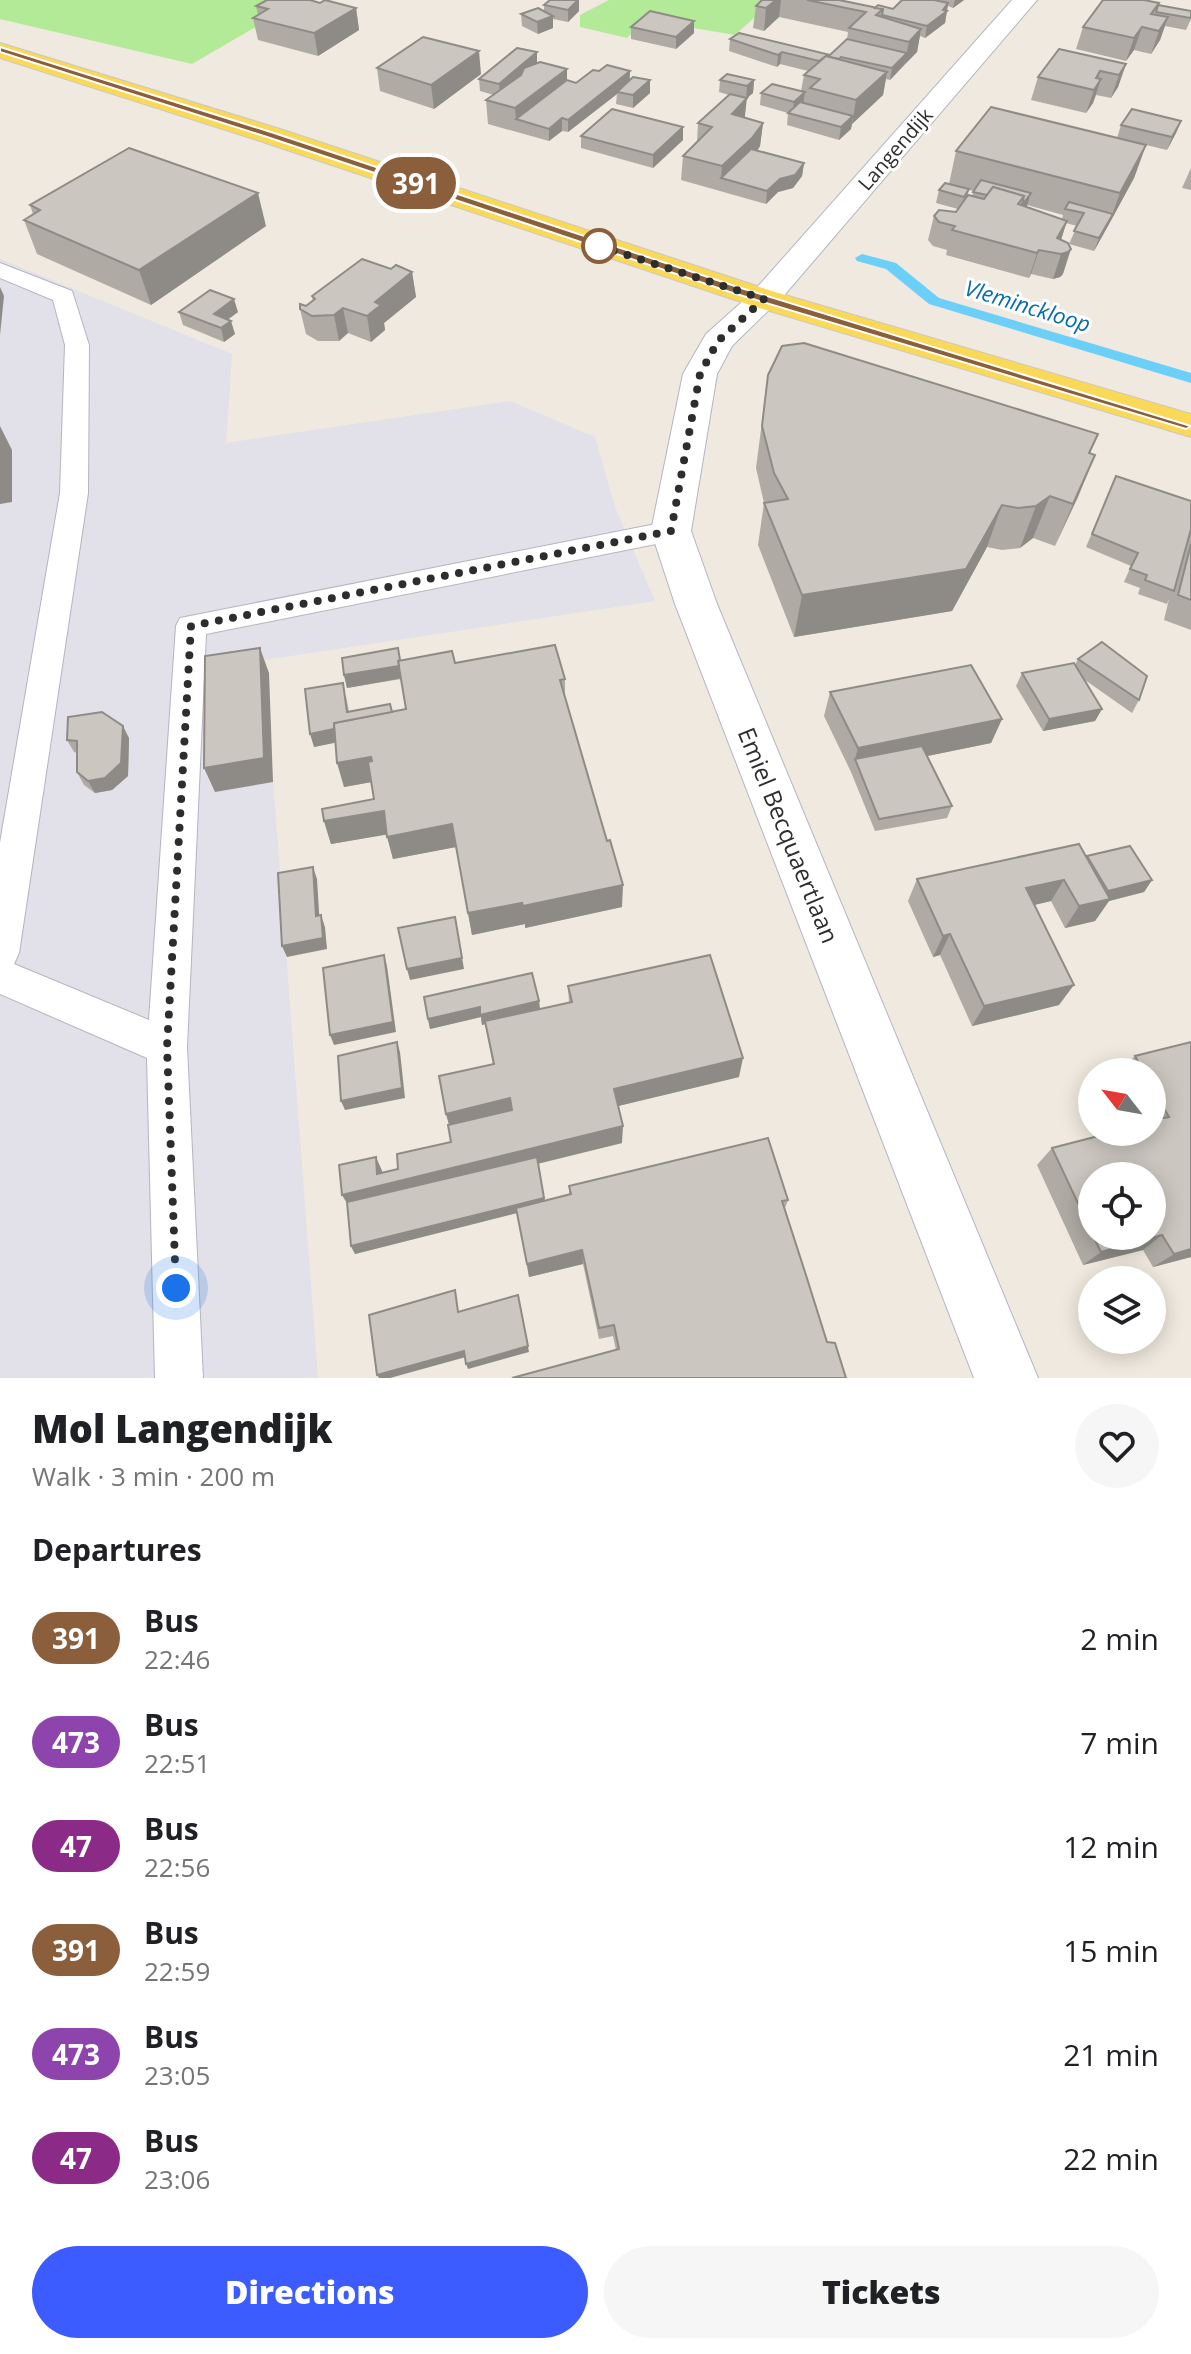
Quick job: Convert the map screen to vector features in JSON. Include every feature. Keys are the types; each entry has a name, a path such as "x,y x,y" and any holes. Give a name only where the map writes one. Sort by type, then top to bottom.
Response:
{"main road":[{"path":"0,50 270,135 764,299 1191,426"}],"street":[{"name":"Langendijk","path":"764,299 1025,0"},
{"name":"Emiel Becquaertlaan","path":"764,299 718,341 700,374 671,531 696,604 1006,1378"}],"lane":[{"path":"0,270 64,296 77,345 74,493 0,953"},
{"path":"179,1378 167,1047 191,626 671,531"},
{"path":"0,976 167,1047"}],"shaded area":[{"path":"0,259 232,354 226,443 510,401 595,437 615,507 655,601 264,660 318,1378 0,1378"}],"green space":[{"path":"0,0 302,0 192,64 0,19"},
{"path":"609,0 774,0 735,35 646,20 627,38 580,27 580,15"}],"building":[{"path":"267,0 310,0 320,3 325,0 356,8 314,33 253,18 268,9 256,6"},
{"path":"550,0 578,0 568,10 544,5"},
{"path":"762,0 776,0 766,8 756,6"},
{"path":"807,0 839,0 883,9 876,15 921,29 909,42 849,28 866,12"},
{"path":"902,0 948,3 943,10 947,11 927,26 882,15 883,9 875,8 878,5 893,9"},
{"path":"1103,0 1159,3 1151,14 1168,17 1159,31 1142,27 1134,38 1083,27"},
{"path":"1158,5 1191,11 1191,16 1156,12"},
{"path":"538,8 553,16 537,22 521,14"},
{"path":"650,11 694,21 676,37 631,27"},
{"path":"739,33 830,55 847,39 907,53 892,68 841,57 826,56 819,61 782,52 778,55 730,39"},
{"path":"423,37 479,51 431,85 377,68"},
{"path":"517,48 537,52 499,84 479,79"},
{"path":"1059,49 1126,64 1119,75 1100,71 1096,78 1101,79 1094,90 1038,77"},
{"path":"826,56 887,72 856,100 810,88 820,79 804,75"},
{"path":"540,62 567,69 515,108 486,100 521,75 524,68"},
{"path":"607,65 630,71 568,120 562,118 549,129 516,119 567,80 576,83 593,70 599,71"},
{"path":"727,74 754,80 747,86 720,80"},
{"path":"633,77 650,80 633,95 617,92"},
{"path":"772,84 805,92 794,102 761,93"},
{"path":"730,94 747,98 732,114 763,123 752,138 722,166 683,156 712,127 698,123"},
{"path":"800,102 853,116 841,127 788,113"},
{"path":"991,107 1146,145 1120,193 956,151"},
{"path":"612,109 683,127 653,155 581,136"},
{"path":"1132,109 1181,121 1172,137 1121,125"},
{"path":"129,148 258,193 139,270 24,220 40,210 30,205"},
{"path":"751,149 804,163 795,175 780,179 767,191 721,178"},
{"path":"981,180 1031,193 1022,205 1024,196 993,187 987,195 973,192"},
{"path":"945,183 969,189 964,197 939,190"},
{"path":"993,187 1024,196 1018,204 1067,221 1057,238 1068,243 1071,249 1061,254 1039,250 1037,253 952,230 955,226 939,222 934,216 939,210 956,212 968,195 984,199"},
{"path":"1069,202 1113,214 1099,238 1074,231 1084,213 1065,209"},
{"path":"362,259 391,269 396,265 412,272 375,302 381,305 367,316 343,308 334,315 312,316 300,309 300,304 306,306 315,299 312,296"},
{"path":"210,290 234,299 214,314 231,321 221,328 179,312"},
{"path":"804,343 1098,434 1089,453 1095,455 1073,504 1050,496 1036,506 1018,508 1002,505 966,569 802,595 764,503 788,499 774,473 762,426 768,375 782,346"},
{"path":"1116,476 1191,501 1191,529 1174,591 1145,580 1147,575 1130,569 1138,553 1092,534"},
{"path":"1191,544 1191,600 1178,595"},
{"path":"1102,642 1147,676 1139,700 1078,659"},
{"path":"555,645 565,679 560,680 623,885 523,906 522,903 468,913 452,824 387,837 384,811 324,821 322,809 374,799 368,762 372,761 371,757 337,763 334,723 406,709 398,661 452,651 455,663"},
{"path":"260,648 264,758 204,768 205,656"},
{"path":"398,648 399,666 344,675 342,658"},
{"path":"1074,663 1102,709 1049,719 1022,673"},
{"path":"971,665 1002,719 858,748 830,692"},
{"path":"343,683 347,712 390,704 392,712 334,723 334,729 310,734 305,689"},
{"path":"102,712 123,726 121,763 105,778 88,781 77,772 77,741 67,740 68,717"},
{"path":"922,746 952,806 879,819 855,759"},
{"path":"1079,844 1110,899 1079,906 1064,880 1026,888 1074,985 984,1006 950,934 943,936 917,879"},
{"path":"1130,846 1152,880 1108,891 1087,856"},
{"path":"313,867 316,916 321,915 323,938 282,946 278,873"},
{"path":"455,917 462,958 407,969 398,928"},
{"path":"384,955 393,1022 330,1035 323,968"},
{"path":"710,955 743,1058 614,1089 623,1126 342,1195 339,1165 376,1157 377,1174 398,1169 397,1154 451,1142 448,1125 512,1110 510,1098 446,1114 439,1076 494,1064 485,1021 572,1002 568,986"},
{"path":"532,973 539,1001 480,1015 480,1007 428,1019 424,997"},
{"path":"397,1042 402,1088 341,1101 338,1056"},
{"path":"1191,1042 1191,1249 1174,1254 1166,1241 1166,1162 1078,1162 1078,1203 1052,1148 1078,1141 1078,1146 1166,1146 1166,1118 1169,1117 1166,1112 1166,1058 1135,1056"},
{"path":"768,1138 788,1200 782,1201 827,1342 835,1343 846,1378 512,1378 619,1349 614,1325 599,1328 582,1250 527,1264 516,1208 571,1194 569,1186"},
{"path":"537,1157 544,1198 351,1246 347,1202"},
{"path":"455,1290 458,1312 518,1295 528,1346 466,1364 464,1351 377,1375 369,1315"}],"waterway":[{"name":"Vleminckloop","path":"862,258 891,266 934,301 1191,378"}],"bus line":[{"name":"391","path":"0,50 270,135 737,290 1191,426"}],"route":[{"path":"176,1288 167,1047 191,626 671,531 700,374 718,341 764,299 599,246"}]}
